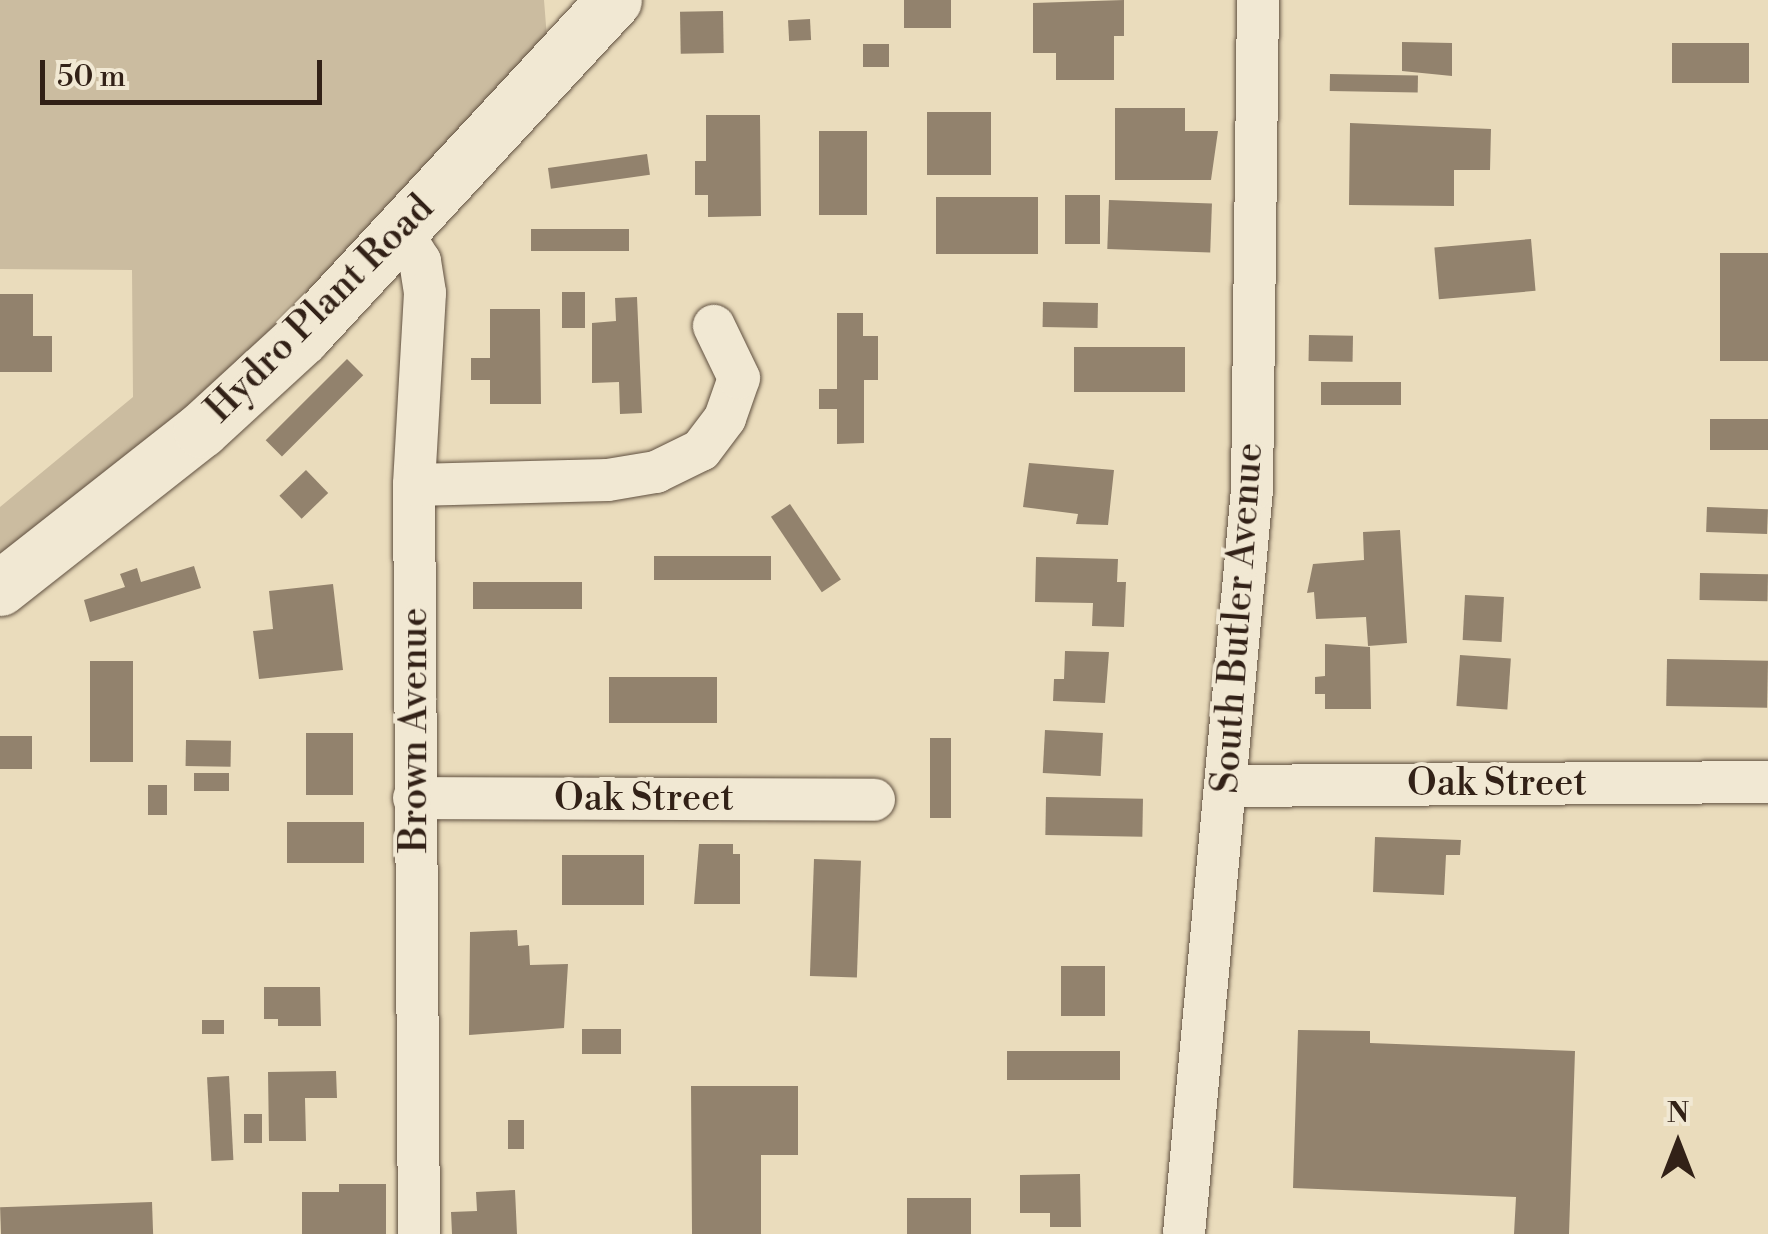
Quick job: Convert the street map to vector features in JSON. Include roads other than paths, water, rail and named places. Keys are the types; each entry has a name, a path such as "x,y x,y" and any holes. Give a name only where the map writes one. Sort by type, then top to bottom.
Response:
{"street":[{"name":"South Butler Avenue","path":"1184,1234 1252,490 1258,0"},
{"name":"Hydro Plant Road","path":"0,588 201,430 357,282 598,6"},
{"name":"Brown Avenue","path":"401,231 420,261 425,293 414,485 419,1234"},
{"path":"414,485 608,480 656,472 701,450 725,418 738,378 714,326"},
{"name":"Oak Street","path":"1226,786 1768,782"},
{"name":"Oak Street","path":"414,798 874,800"}]}
